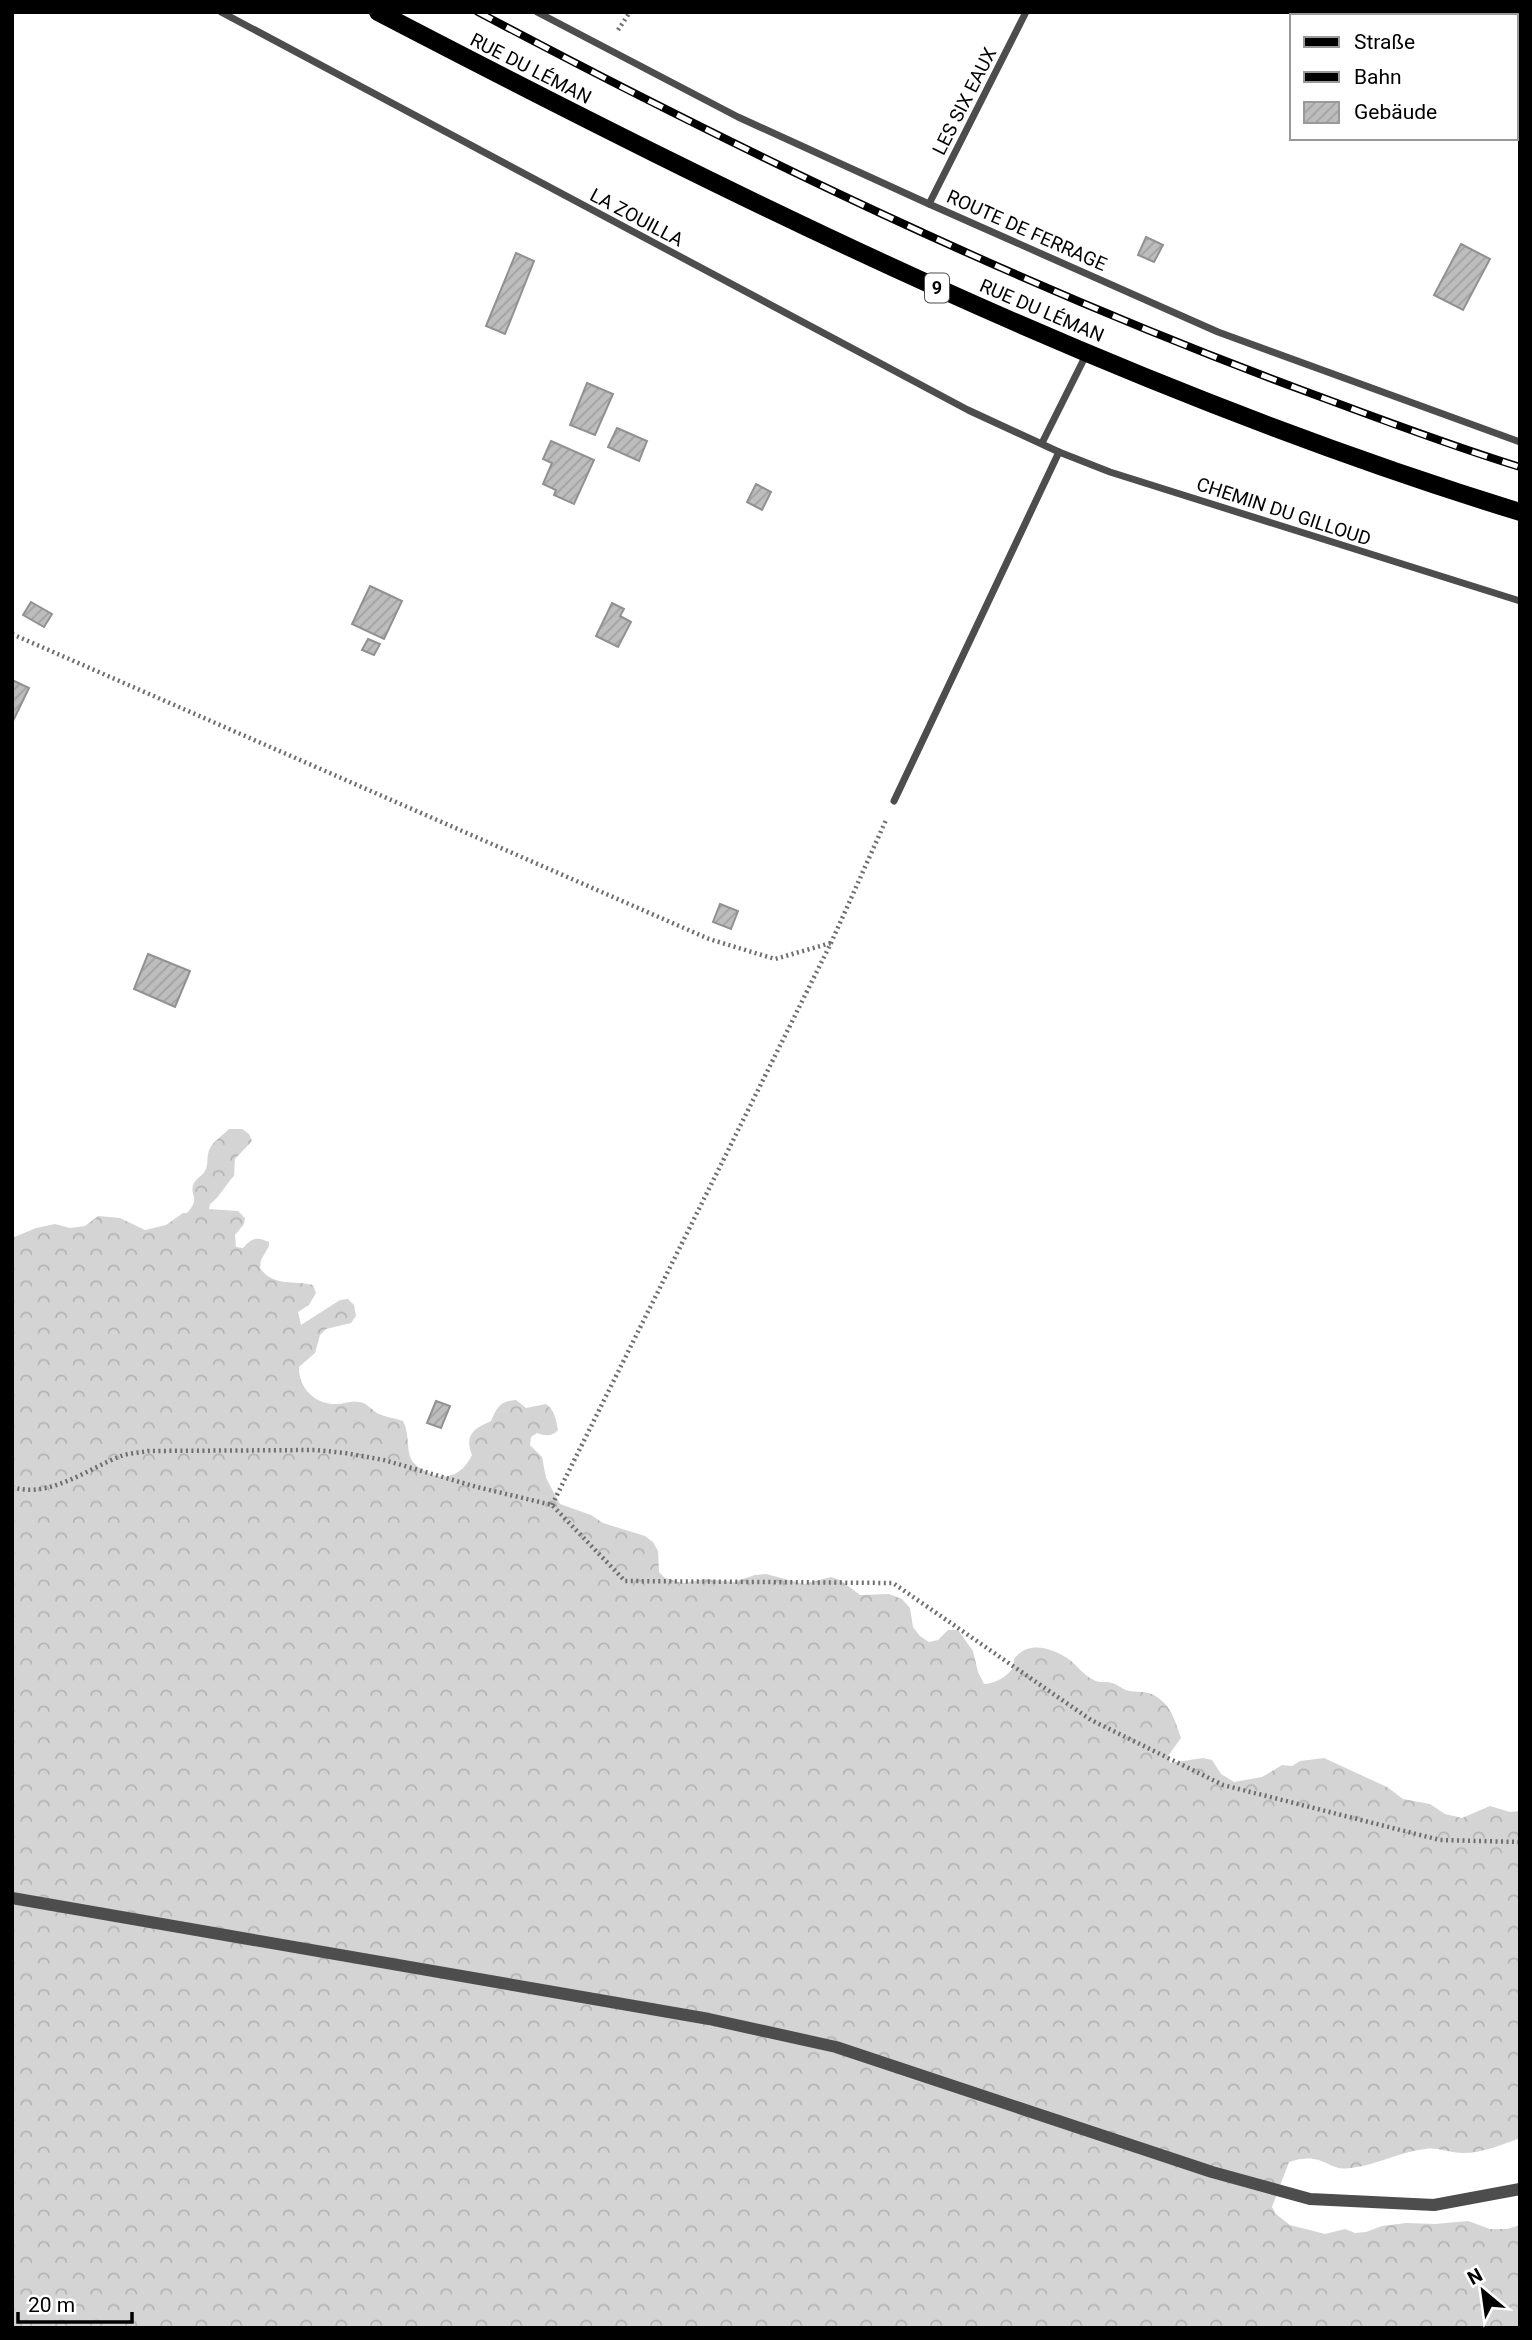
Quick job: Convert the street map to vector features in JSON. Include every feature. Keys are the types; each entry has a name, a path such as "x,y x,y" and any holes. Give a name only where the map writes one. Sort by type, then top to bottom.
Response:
{"main road":[{"name":"RUE DU LÉMAN","path":"378,12 568,111 810,230 949,293 1206,401 1363,460 1520,512"}],"street":[{"name":"LA ZOUILLA","path":"221,12 968,410 1042,443"},
{"name":"ROUTE DE FERRAGE","path":"537,12 738,117 1218,332 1520,442"},
{"name":"LES SIX EAUX","path":"929,204 1026,12"},
{"path":"1042,443 1087,353"},
{"name":"CHEMIN DU GILLOUD","path":"1042,443 1122,476 1520,601"},
{"path":"894,801 1059,452"},
{"path":"12,1898 709,2019 836,2047 1212,2172 1310,2199 1434,2205 1520,2189"}],"path":[{"path":"12,634 709,939 775,959 831,943"},
{"path":"552,1505 831,943 894,801"},
{"path":"12,1487 51,1487 124,1454 136,1453 183,1450 316,1450 384,1460 552,1505 625,1581 893,1583 1091,1720 1223,1786 1440,1840 1520,1842"}],"green space":[{"path":"229,1129 242,1129 249,1134 252,1141 235,1159 234,1176 210,1204 209,1209 238,1211 245,1218 244,1224 235,1235 236,1247 243,1248 255,1239 269,1242 260,1268 265,1274 277,1280 313,1285 316,1293 309,1305 298,1312 301,1325 340,1300 348,1299 354,1305 356,1316 351,1323 326,1329 320,1335 315,1353 299,1367 305,1388 315,1398 329,1404 353,1401 362,1403 377,1413 403,1421 411,1459 430,1474 445,1477 463,1468 472,1455 469,1442 472,1433 491,1421 497,1408 503,1403 516,1400 526,1408 546,1404 553,1412 558,1430 548,1435 537,1433 531,1437 530,1445 542,1457 546,1478 560,1504 591,1515 603,1523 645,1536 653,1542 658,1551 659,1572 665,1578 682,1583 706,1579 734,1582 766,1574 804,1584 831,1577 840,1580 860,1595 889,1594 902,1599 910,1608 913,1627 929,1642 938,1640 948,1630 958,1630 973,1651 984,1684 1004,1677 1014,1667 1014,1659 1026,1650 1039,1648 1053,1651 1096,1681 1110,1682 1126,1690 1146,1692 1157,1697 1170,1710 1181,1738 1168,1756 1170,1763 1203,1758 1212,1760 1221,1774 1234,1782 1262,1777 1282,1765 1292,1766 1300,1761 1324,1758 1387,1787 1403,1799 1430,1804 1445,1814 1462,1818 1490,1806 1510,1812 1520,1811 1520,2138 1477,2152 1425,2149 1351,2168 1336,2167 1310,2158 1289,2162 1272,2207 1276,2214 1290,2225 1325,2234 1345,2229 1355,2233 1366,2232 1382,2226 1406,2223 1468,2221 1490,2229 1507,2229 1520,2225 1520,2328 12,2328 12,1238 55,1224 70,1228 85,1226 98,1216 120,1218 145,1230 166,1225 191,1208 194,1203 192,1190 195,1181 206,1169 209,1150"}],"building":[{"path":"1146,237 1163,245 1154,262 1138,255"},
{"path":"1461,244 1490,259 1463,310 1434,295"},
{"path":"516,253 534,261 505,334 486,326"},
{"path":"587,383 613,394 595,435 570,425"},
{"path":"617,428 647,441 639,461 608,447"},
{"path":"551,441 594,460 574,504 554,495 556,490 543,484 552,463 543,459"},
{"path":"756,484 771,492 762,510 747,502"},
{"path":"370,586 402,601 384,639 352,624"},
{"path":"31,602 52,614 44,627 23,615"},
{"path":"612,603 624,609 620,616 631,622 618,647 596,636"},
{"path":"368,639 380,644 374,655 362,650"},
{"path":"12,680 29,688 12,723"},
{"path":"720,904 738,911 731,929 713,922"},
{"path":"148,954 190,971 175,1007 134,989"},
{"path":"436,1401 450,1406 441,1428 427,1423"}],"railway":[{"path":"478,12 780,166 985,261 1299,389 1520,467"}]}
